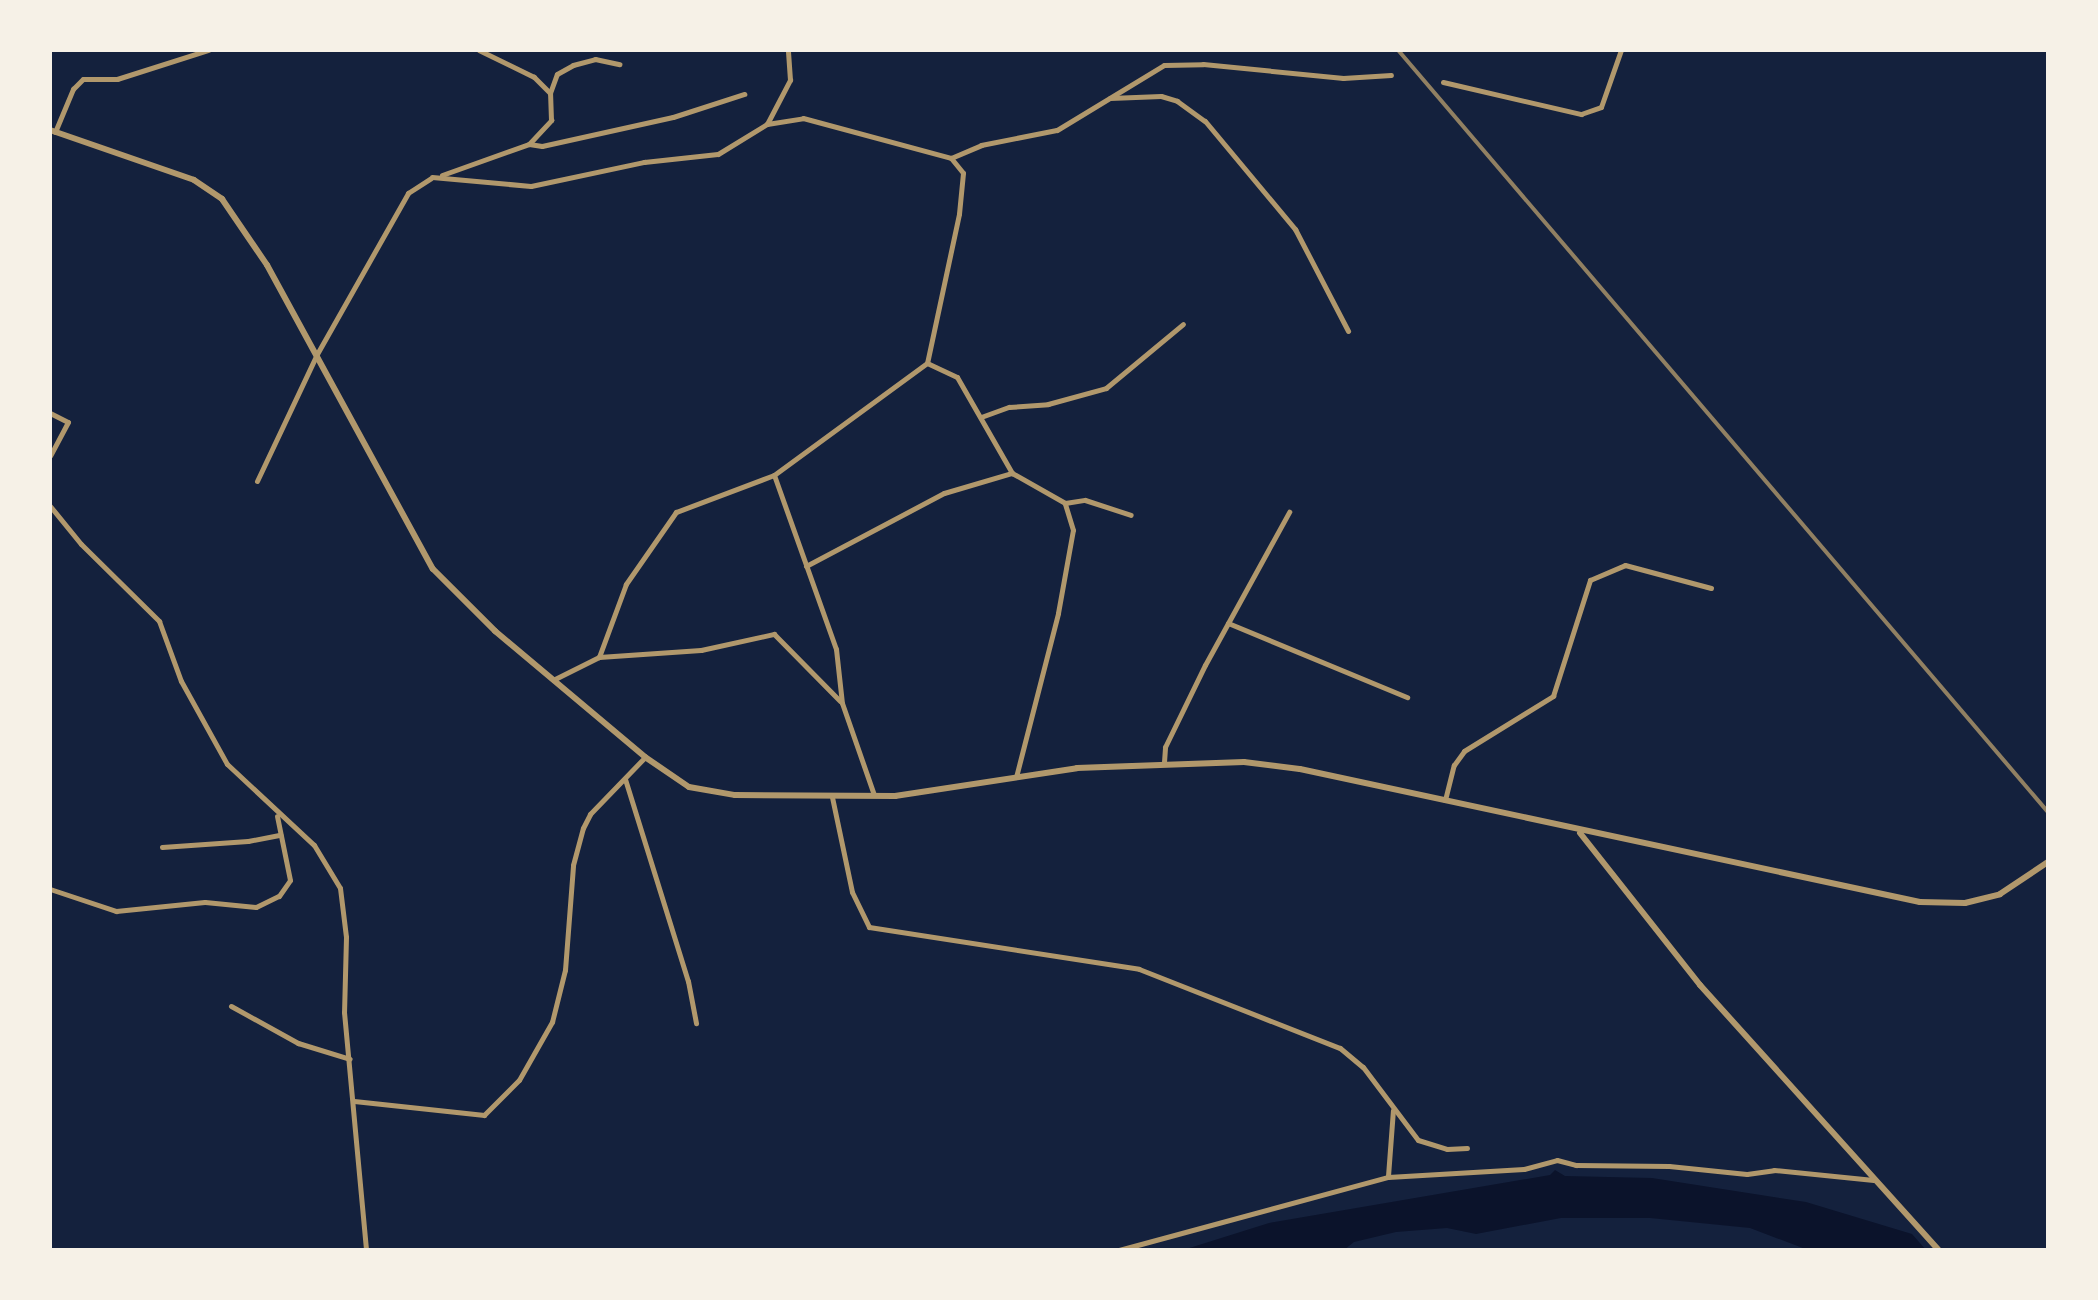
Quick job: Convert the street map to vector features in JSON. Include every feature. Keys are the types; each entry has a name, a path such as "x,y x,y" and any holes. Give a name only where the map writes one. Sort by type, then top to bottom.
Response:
{"street":[{"path":"208,50 117,79 83,80 73,88 53,131 210,188 247,229 433,569 553,680 673,780 709,792 832,798 1164,762 1276,764 1579,832 1920,902 1965,903 2000,894 2048,862"},
{"path":"479,50 512,63 550,93"},
{"path":"767,124 790,80 790,50"},
{"path":"1443,82 1581,114 1601,107 1621,50"},
{"path":"530,144 550,120 550,93 557,74 573,64 595,59 619,64"},
{"path":"951,158 980,145 1057,130 1154,68 1182,63 1343,78 1391,75"},
{"path":"257,481 318,354 408,193 432,178 530,144 542,146 673,117 744,94"},
{"path":"1107,98 1161,96 1176,101 1205,122 1295,228 1348,330"},
{"path":"432,178 532,186 644,162 718,154 767,124 802,118 828,121 951,158 963,173 928,363 774,474 676,512 626,584 600,657"},
{"path":"981,417 1009,406 1048,404 1106,388 1183,324"},
{"path":"928,363 957,377 1012,473 1065,503 1085,500 1132,516"},
{"path":"50,413 68,422 50,456"},
{"path":"806,566 944,494 1012,473"},
{"path":"774,474 836,648 842,703 874,796"},
{"path":"1016,777 1058,612 1073,530 1065,503"},
{"path":"50,506 81,544 159,622 181,681 221,754 276,813 314,845 340,888 366,1250"},
{"path":"1164,762 1165,747 1288,512"},
{"path":"1445,800 1454,765 1464,751 1553,696 1590,580 1626,565 1711,588"},
{"path":"1228,623 1407,697"},
{"path":"553,680 600,657 702,650 774,634 842,703"},
{"path":"354,1100 484,1116 519,1080 552,1022 565,970 572,866 583,828 590,814 645,758"},
{"path":"624,778 688,981 696,1023"},
{"path":"832,798 852,892 869,927 1139,969 1340,1048 1363,1067 1393,1110 1426,1145 1468,1148"},
{"path":"50,889 116,911 205,902 256,908 279,896 290,880 276,813"},
{"path":"1579,832 1700,985 1939,1250"},
{"path":"162,846 248,842 280,834"},
{"path":"231,1006 298,1043 350,1059"},
{"path":"1388,1177 1393,1110"},
{"path":"1120,1250 1250,1211 1388,1177 1524,1169 1557,1160 1592,1166 1669,1166 1747,1174 1774,1170 1876,1180"}],"water":[{"path":"1555,1170 1565,1176 1652,1178 1806,1202 1912,1234 1926,1250 1808,1250 1750,1228 1650,1218 1561,1218 1476,1234 1447,1228 1396,1232 1354,1242 1344,1250 1183,1250 1269,1223 1550,1175"}],"railway":[{"path":"1398,50 2048,812"}]}
